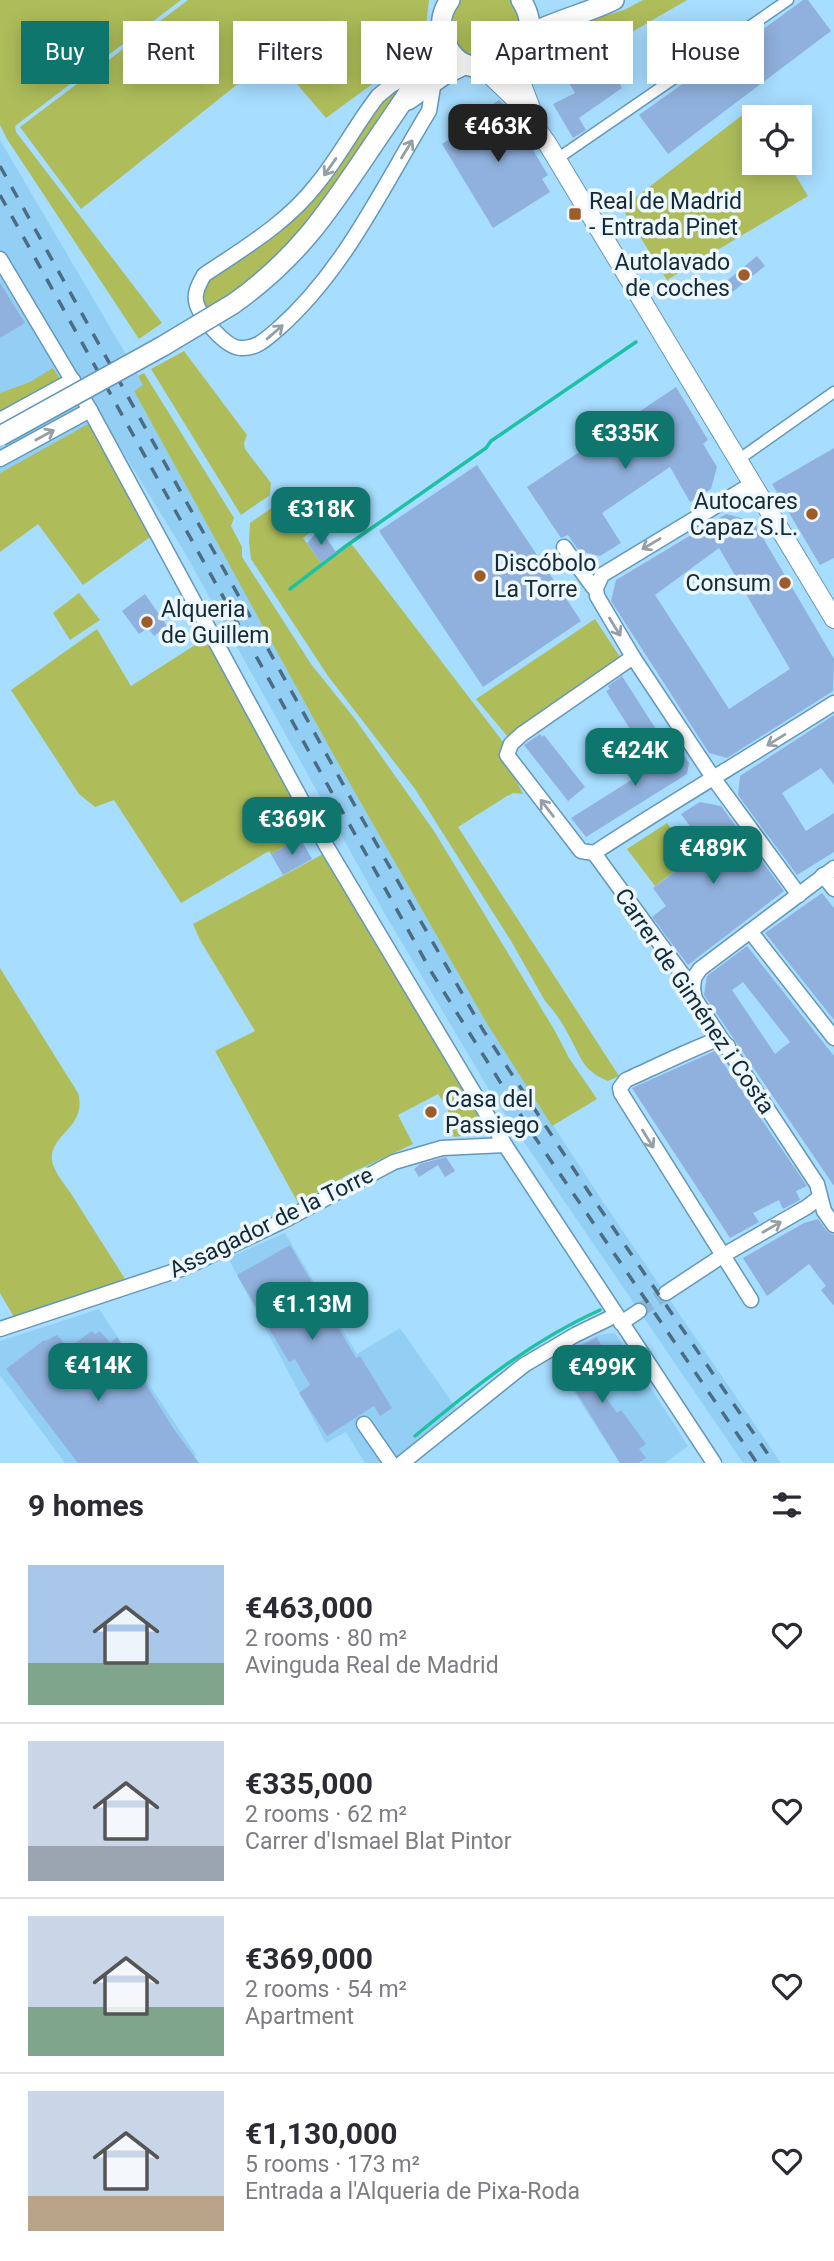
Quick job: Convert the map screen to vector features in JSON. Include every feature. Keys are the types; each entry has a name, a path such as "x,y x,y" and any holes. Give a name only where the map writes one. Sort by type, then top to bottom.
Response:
{"main road":[{"path":"521,0 529,21"},
{"path":"557,21 606,4 628,0"},
{"path":"443,21 447,1"},
{"path":"0,436 163,346 258,286 302,244 340,195 401,104 420,84"}],"street":[{"path":"557,159 788,0"},
{"path":"430,74 429,111 329,276 281,327 260,344 243,349 225,341 197,305 197,287 204,275 280,223 297,207 317,185 366,111 390,86 430,74"},
{"path":"497,84 516,100 547,143 834,620"},
{"path":"521,84 547,143"},
{"path":"0,260 90,410 327,848 505,1145 714,1463"},
{"path":"0,420 72,380"},
{"path":"738,460 834,393"},
{"path":"0,459 90,410"},
{"path":"752,484 610,569 602,575 596,587 600,603 633,657 714,779 799,895"},
{"path":"564,547 593,587 596,587"},
{"name":"Carrer de Giménez i Costa","path":"633,657 522,734 511,744 507,755 581,851 594,853 694,994 740,1069 817,1184 824,1211 834,1225"},
{"path":"594,853 688,791 714,779 834,703"},
{"path":"690,1051 701,1040 705,1031 694,994 694,978 700,969 829,872 834,889"},
{"path":"750,931 834,1038"},
{"path":"728,1046 723,1041 715,1040 626,1080 620,1088 622,1097 751,1300"},
{"name":"Assagador de la Torre","path":"0,1329 184,1268 283,1221 394,1162 442,1147 505,1145"},
{"path":"666,1293 820,1197"},
{"path":"402,1463 524,1365 575,1335 639,1311"},
{"path":"364,1424 391,1463"}],"shaded area":[{"path":"0,140 144,385 134,391 333,754 486,1022 603,1202 781,1463 743,1463 494,1098 385,914 185,553 102,418 0,473"},
{"path":"285,1233 357,1354 400,1328 456,1408 389,1463 365,1463 346,1432 326,1443 228,1258"},
{"path":"99,1309 196,1455 188,1463 65,1463 0,1375 0,1341"},
{"path":"615,1333 688,1446 665,1463 620,1463 552,1358 598,1335"}],"green space":[{"path":"0,0 181,0 153,21 123,21 123,44 109,55 109,21 21,21 21,84 70,84 15,126 16,132 162,323 139,339 0,125"},
{"path":"188,0 429,0 427,21 361,21 361,84 372,84 326,118 297,84 347,84 347,21 233,21 233,84 238,84 81,209 20,127 77,84 109,84 109,60 123,49 123,84 219,84 219,21 160,21"},
{"path":"461,0 512,0 519,10 520,21 471,21 471,55 457,42 457,21 451,21"},
{"path":"643,0 687,0 633,31 633,21 590,21 624,10"},
{"path":"404,84 350,165 294,241 249,283 208,309 203,294 206,282 260,242 386,97"},
{"path":"742,115 742,175 795,175 808,196 667,280 622,208"},
{"path":"184,351 247,435 245,449 271,483 270,495 241,515 151,369"},
{"path":"53,368 60,379 0,412 0,393 30,382"},
{"path":"144,373 234,518 231,526 242,547 242,557 311,664 355,719 434,831 569,1058 597,1099 552,1126 486,1022 333,754 134,391 143,385 138,376"},
{"path":"90,423 153,535 83,585 38,524 0,552 0,473"},
{"path":"283,500 309,533 303,538 321,563 350,542 507,747 505,758 523,794 514,793 507,796 458,827 619,1076 608,1081 592,1072 583,1062 563,1025 545,1001 511,941 415,789 328,676 251,559 250,523"},
{"path":"79,593 100,620 70,640 53,613"},
{"path":"595,619 620,657 508,737 476,699"},
{"path":"97,629 131,686 206,638 311,831 271,854 269,851 181,903 114,800 95,807 79,794 11,690"},
{"path":"667,823 692,858 655,886 627,849"},
{"path":"325,853 487,1129 454,1137 447,1107 438,1094 398,1115 413,1144 351,1173 298,1203 215,1051 255,1031 193,924"},
{"path":"0,968 78,1093 78,1114 56,1143 53,1164 125,1279 14,1317 0,1293"}],"building":[{"path":"803,0 808,0 831,31 764,82 764,29"},
{"path":"570,84 620,84 622,88 579,118 586,130 573,138 553,104 575,93"},
{"path":"682,84 761,84 668,154 639,115"},
{"path":"499,100 508,109 548,175 542,179 550,192 493,228 442,144 468,128 464,122"},
{"name":"Autolavado de coches","path":"757,256 765,266 730,294 723,284"},
{"path":"0,283 25,323 0,338"},
{"path":"676,387 708,440 703,444 717,467 711,489 690,502 670,467 602,513 621,543 600,556 579,551 568,535 561,538 527,487"},
{"name":"Autocares Capaz S.L.","path":"834,448 834,558 820,565 772,484"},
{"name":"Discóbolo La Torre","path":"477,465 581,621 483,687 379,531"},
{"path":"726,514 753,521 834,659 833,691 727,758 709,753 611,601 616,580","holes":["719,548 790,669 729,709 655,595"]},
{"path":"317,532 325,536 336,552 321,563 307,543"},
{"name":"Alqueria de Guillem","path":"145,594 167,626 154,636 148,628 139,634 122,611"},
{"path":"622,676 661,737 642,748 606,691 610,689 608,686"},
{"path":"834,715 834,785 821,768 782,793 806,831 834,813 834,852 797,875 738,795 740,776"},
{"path":"669,732 689,763 687,774 586,837 571,818 633,779 623,761 637,752 648,770 672,755 661,737"},
{"path":"540,734 542,737 544,735 585,787 568,801 524,745"},
{"path":"700,802 721,806 784,891 688,965 652,917 666,906 653,888 706,848 681,814"},
{"path":"300,838 312,859 283,875 271,854"},
{"path":"822,893 834,908 834,1020 765,933"},
{"path":"747,946 834,1056 834,1186 704,995 707,976","holes":["743,982 790,1042 775,1054 732,990"]},
{"path":"715,1051 807,1186 796,1191 800,1200 783,1209 779,1200 753,1213 759,1222 730,1238 632,1088"},
{"path":"446,1157 455,1171 445,1177 438,1165 419,1177 414,1169 420,1164"},
{"path":"818,1219 827,1231 834,1235 834,1306 821,1290 826,1286 809,1264 767,1296 743,1258 804,1223"},
{"path":"290,1245 356,1358 360,1356 392,1408 380,1416 374,1406 327,1436 299,1393 310,1385 295,1359 289,1362 237,1275"},
{"path":"92,1331 95,1334 100,1331 110,1343 117,1337 173,1428 199,1463 78,1463 6,1369 44,1340 57,1335 68,1348"},
{"path":"597,1337 602,1347 592,1353 595,1358 570,1378 605,1374 613,1387 600,1390 617,1413 621,1410 646,1444 639,1449 646,1458 638,1463 620,1463 556,1359"}],"waterway":[{"path":"290,589 346,546 486,448 491,441 636,342"},
{"path":"415,1436 526,1351 600,1310"}],"tunnel":[{"path":"639,1311 666,1293"}],"railway":[{"path":"0,166 364,822 483,1030 588,1191 774,1463"},
{"path":"0,195 432,973 532,1133 757,1463"}],"place":[{"name":"Real de Madrid - Entrada Pinet","path":"575,214"},
{"name":"Autolavado de coches","path":"744,275"},
{"name":"Autocares Capaz S.L.","path":"812,514"},
{"name":"Discóbolo La Torre","path":"480,576"},
{"name":"Consum","path":"785,583"},
{"name":"Alqueria de Guillem","path":"147,622"},
{"name":"Casa del Passiego","path":"431,1112"}]}
